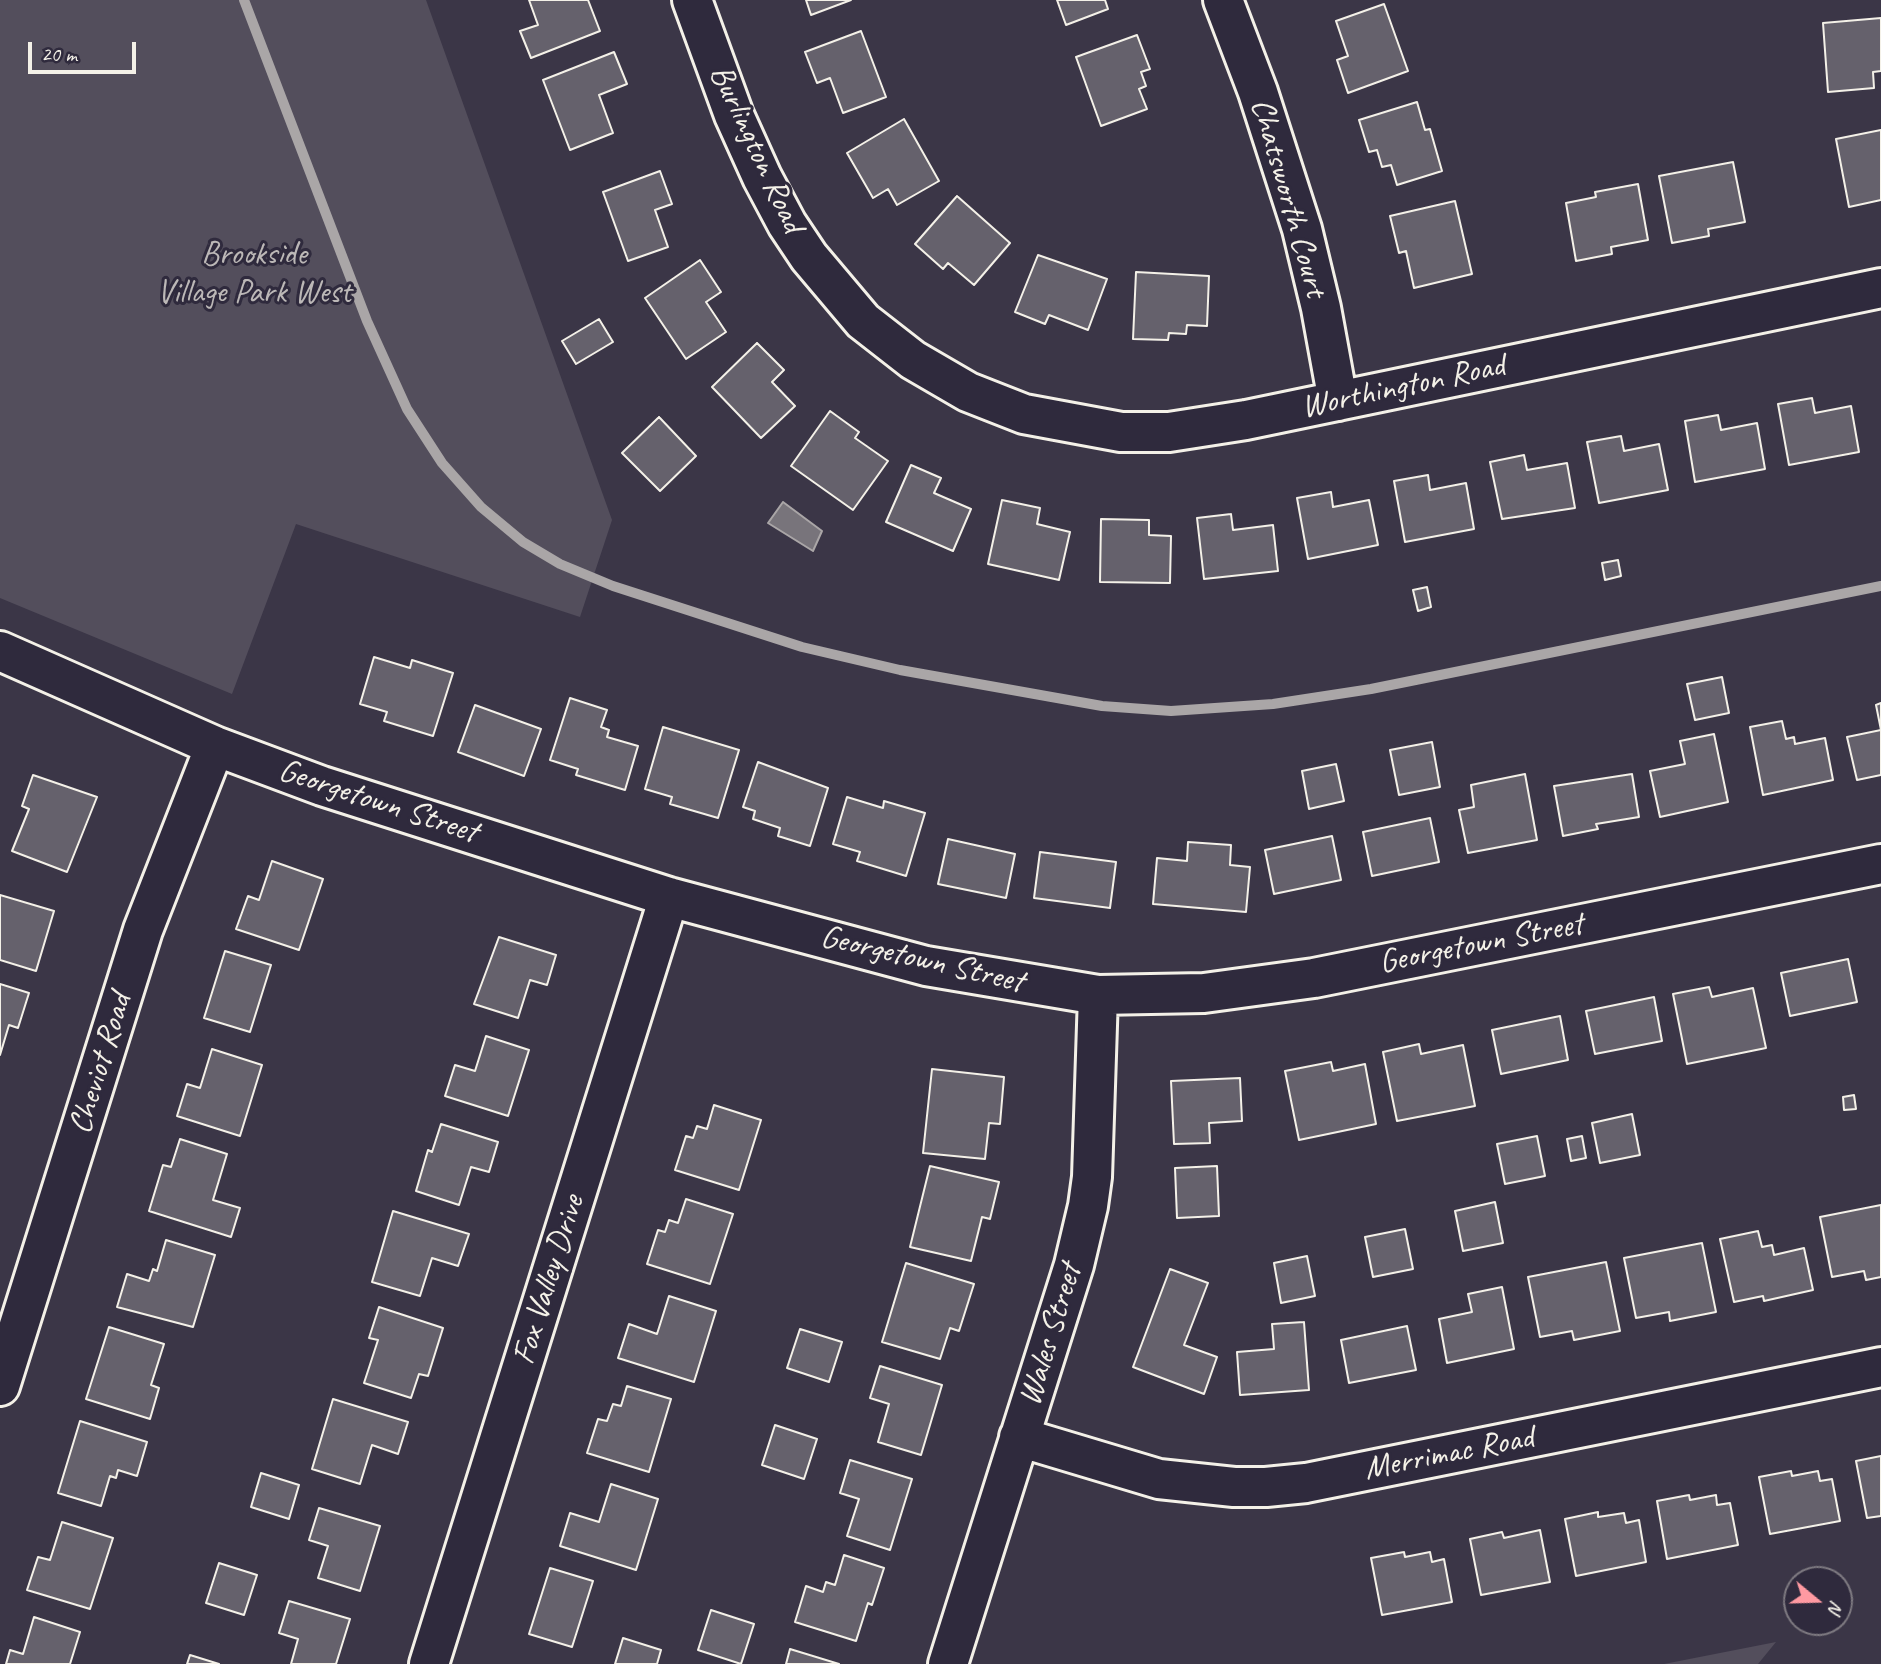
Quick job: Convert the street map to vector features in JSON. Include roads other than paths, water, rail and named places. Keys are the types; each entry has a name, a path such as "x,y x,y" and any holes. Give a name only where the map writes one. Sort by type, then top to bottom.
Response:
{"street":[{"name":"Burlington Road","path":"692,0 734,115 787,224 809,257 863,321 930,371"},
{"name":"Chatsworth Court","path":"1223,0 1258,92 1302,229 1321,308 1338,401"},
{"name":"Worthington Road","path":"930,371 968,392 1024,414 1121,432 1169,432 1246,420 1881,288"},
{"name":"Georgetown Street","path":"0,651 215,746 322,786 669,897 926,966 1098,995 1204,993 1314,978 1881,864"},
{"name":"Cheviot Road","path":"0,1386 142,930 215,746"},
{"name":"Fox Valley Drive","path":"429,1664 669,897"},
{"name":"Wales Street","path":"948,1664 1074,1265 1088,1206 1093,1177 1098,995"},
{"name":"Merrimac Road","path":"1019,1437 1159,1479 1234,1487 1266,1487 1306,1483 1881,1367"}],"waterway":[{"path":"244,0 367,321 407,409 442,463 481,507 523,542 560,564 613,586 802,647 900,670 1102,706 1171,711 1273,704 1371,689 1881,586"}],"park label":[{"name":"Brookside Village Park West","path":"254,274"}]}
